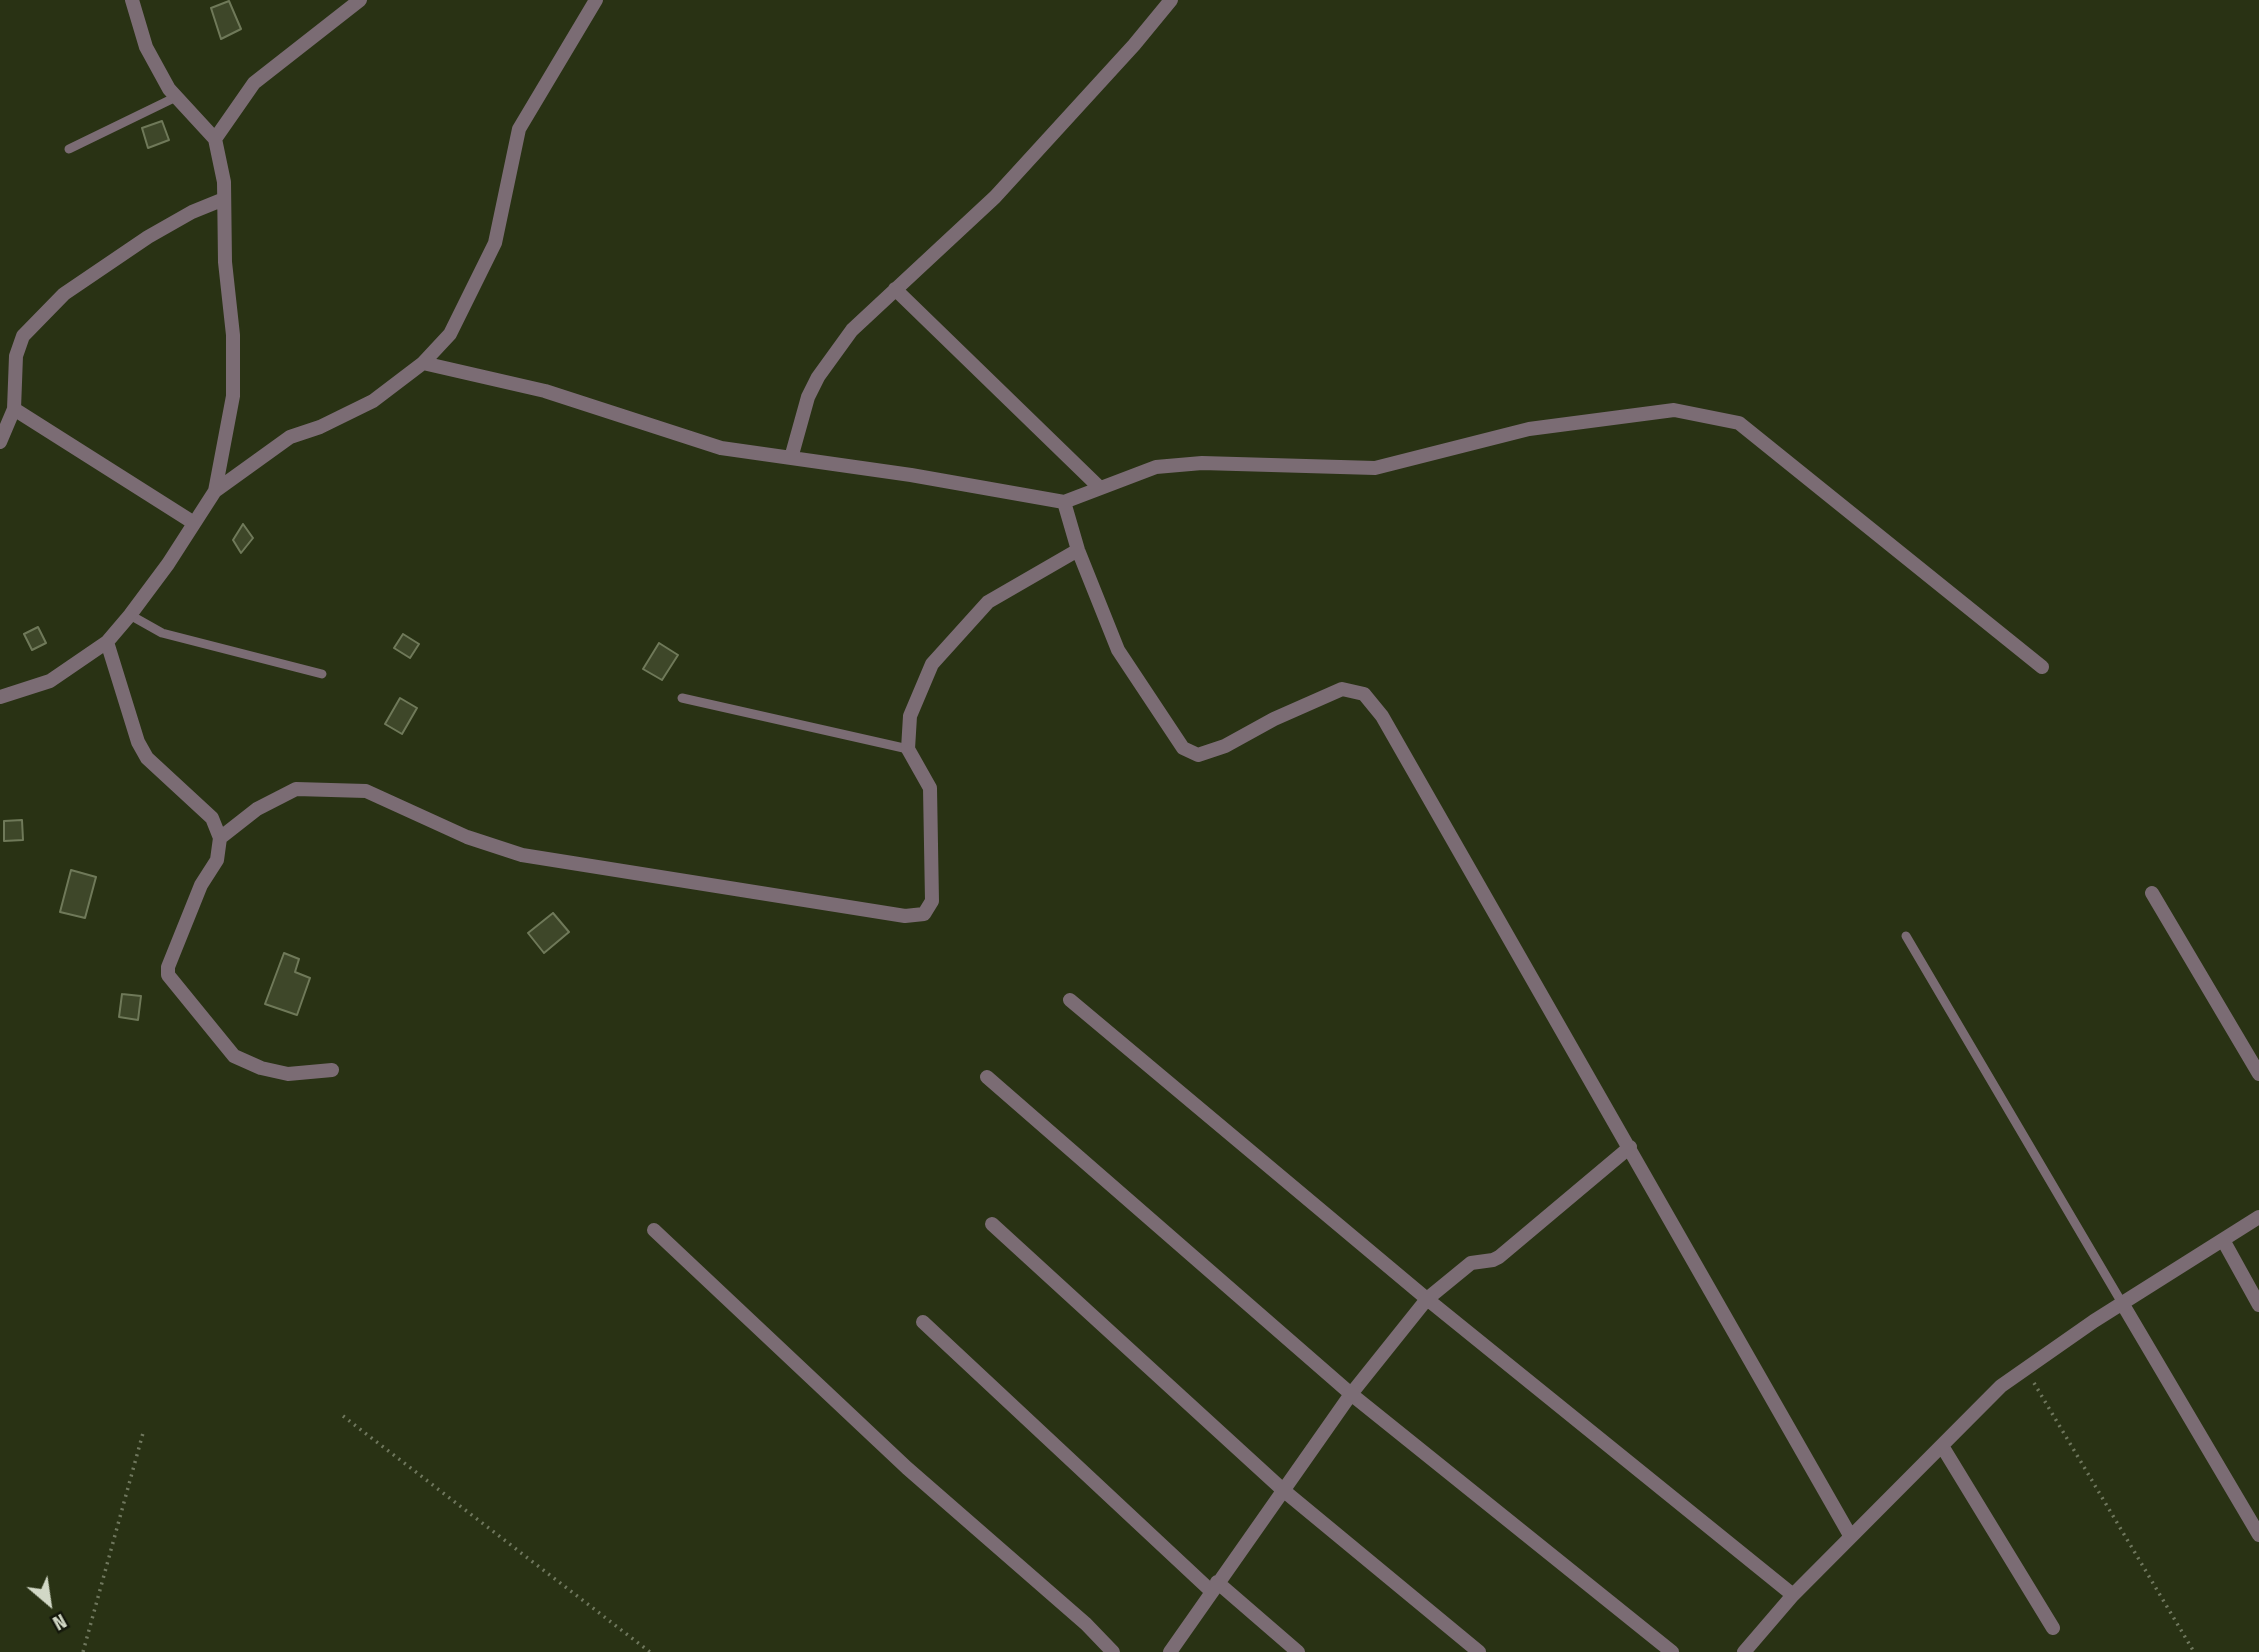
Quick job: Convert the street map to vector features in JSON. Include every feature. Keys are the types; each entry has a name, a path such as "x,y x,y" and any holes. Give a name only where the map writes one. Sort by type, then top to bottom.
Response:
{"street":[{"path":"132,0 146,47 169,89 215,139 223,182 225,262 233,335 233,396 215,491"},
{"path":"215,139 254,83 360,0"},
{"path":"0,697 50,681 107,642 168,564 215,491 290,438 320,427 373,401 423,363 450,334 495,243 519,129 596,0"},
{"path":"791,458 801,418 818,377 852,330 995,197 1171,0"},
{"path":"0,442 14,410 16,356 23,336 64,294 148,237 192,212 224,199"},
{"path":"895,289 1100,488"},
{"path":"423,363 545,391 721,448 911,475 1064,502 1156,467 1202,463 1375,468 1529,429 1674,410 1739,423 2042,667"},
{"path":"14,410 194,523"},
{"path":"1064,502 1078,550 1118,650 1183,748 1198,755 1225,746 1273,719 1342,689 1364,694 1382,716 1851,1537"},
{"path":"220,838 257,809 296,789 366,791 467,837 522,855 905,916 924,914 932,901 930,788 908,749 911,716 932,664 988,602 1078,550"},
{"path":"107,642 142,750 147,758 212,818 220,838 217,860 201,884 168,967 168,975 234,1056 261,1068 288,1074 332,1070"},
{"path":"2152,893 2259,1074"},
{"path":"1070,1000 1427,1299 1793,1595"},
{"path":"987,1077 1350,1394 1672,1652"},
{"path":"1170,1652 1350,1394 1427,1299 1471,1263 1499,1257 1630,1147"},
{"path":"1744,1652 1793,1595 2001,1386 2122,1303 2259,1217"},
{"path":"992,1224 1283,1490 1479,1652"},
{"path":"654,1230 907,1468 1086,1624 1114,1652"},
{"path":"2222,1240 2259,1305"},
{"path":"2122,1303 2259,1535"},
{"path":"923,1322 1214,1587 1298,1652"},
{"path":"1942,1446 2053,1628"}],"lane":[{"path":"69,149 176,97"},
{"path":"130,615 162,633 322,674"},
{"path":"682,698 908,749"},
{"path":"1906,936 2122,1303"}],"path":[{"path":"2026,1368 2194,1652"},
{"path":"343,1416 650,1652"},
{"path":"83,1652 144,1433"}],"building":[{"path":"229,1 241,29 221,39 211,8"},
{"path":"162,121 169,140 148,148 142,128"},
{"path":"243,524 253,538 241,553 233,540"},
{"path":"38,627 46,643 32,650 24,634"},
{"path":"403,634 419,644 410,658 394,648"},
{"path":"659,643 678,655 662,680 643,669"},
{"path":"400,698 417,708 402,734 385,724"},
{"path":"22,820 23,840 4,841 4,821"},
{"path":"71,870 96,877 85,918 60,912"},
{"path":"553,913 569,932 544,953 528,933"},
{"path":"284,953 299,959 295,972 310,978 297,1015 265,1004"},
{"path":"122,994 141,996 138,1020 119,1017"}]}
